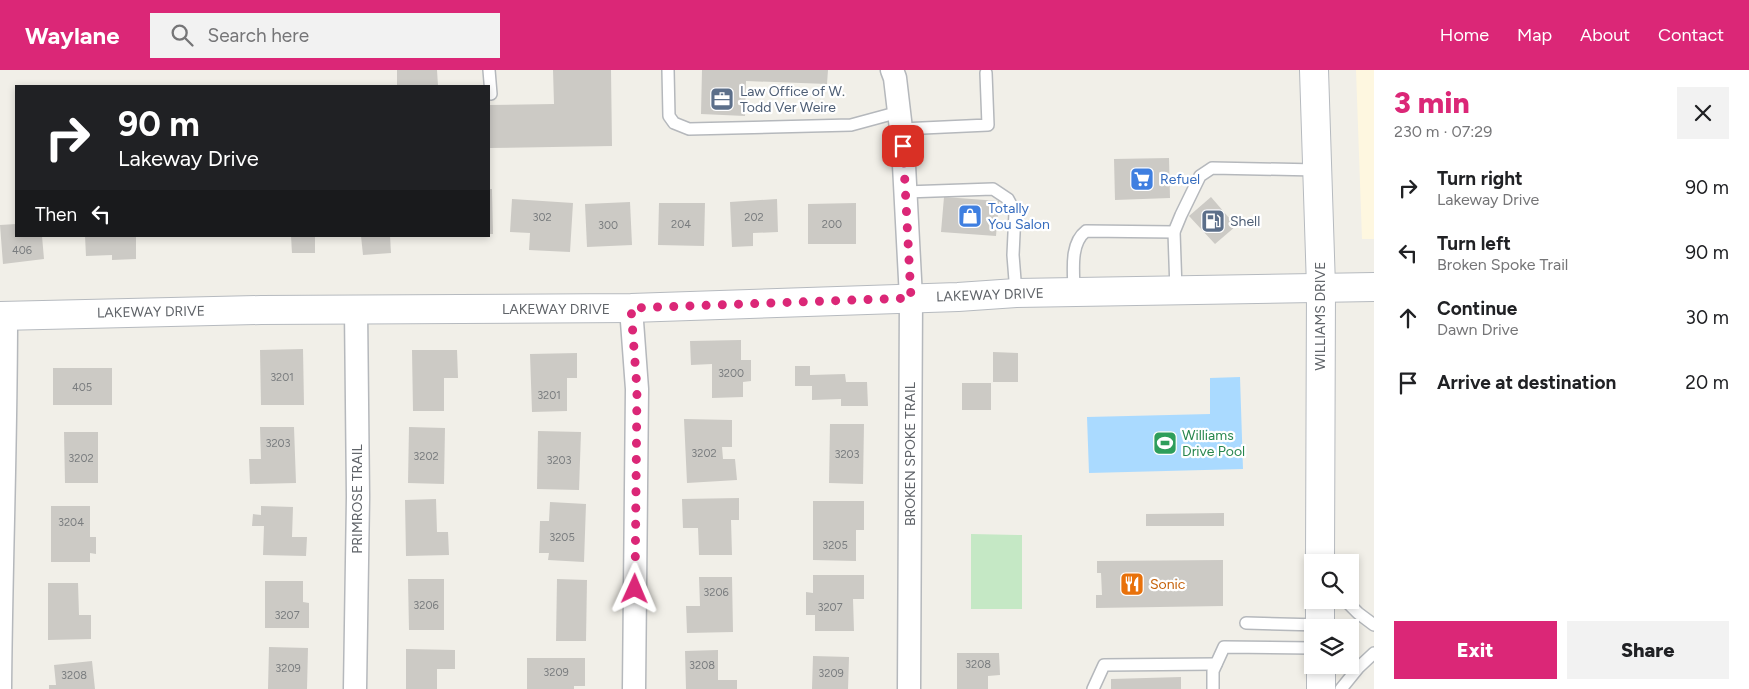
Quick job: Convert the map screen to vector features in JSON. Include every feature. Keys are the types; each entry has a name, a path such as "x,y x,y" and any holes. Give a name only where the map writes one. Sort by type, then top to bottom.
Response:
{"main road":[{"name":"WILLIAMS DRIVE","path":"1314,70 1321,287 1320,554"},
{"name":"LAKEWAY DRIVE","path":"3,316 261,310 631,308 1016,293 1374,287"},
{"path":"1320,674 1321,689"}],"street":[{"name":"BROKEN SPOKE TRAIL","path":"892,70 895,78 900,120 911,298 909,689"},
{"path":"631,308 637,389 634,689"},
{"name":"PRIMROSE TRAIL","path":"355,689 358,497 356,309"},
{"path":"0,689 1,576 7,398 3,316"}],"lane":[{"path":"489,70 491,94"},
{"path":"668,70 669,116 674,123 689,129 851,125 900,120 988,125 986,73"},
{"path":"1176,290 1174,232 1200,176 1212,168 1317,170"},
{"path":"905,192 993,189 1008,199 1015,212 1012,255 1016,293"},
{"path":"1074,292 1075,248 1079,236 1086,231 1174,232"},
{"path":"1354,609 1374,625"},
{"path":"1246,623 1304,625"},
{"path":"1213,689 1213,670 1224,647 1304,628"},
{"path":"1341,689 1358,668 1374,653"},
{"path":"1093,689 1104,665 1216,664"}],"shaded area":[{"path":"1356,70 1374,70 1374,239 1362,239"}],"green space":[{"path":"971,534 1022,535 1022,609 971,609"}],"water":[{"name":"Williams Drive Pool","path":"1240,377 1243,469 1089,473 1087,417 1210,414 1210,378"}],"building":[{"path":"397,70 437,70 438,85 397,85"},
{"path":"553,70 611,70 612,146 490,148 490,105 554,104"},
{"path":"702,70 828,70 827,84 746,81 745,116 701,114"},
{"name":"Refuel","path":"1169,158 1170,198 1115,200 1114,159"},
{"path":"490,189 492,189 493,234 490,234"},
{"name":"Totally You Salon","path":"944,197 999,201 996,236 941,232"},
{"name":"Shell","path":"1211,197 1236,226 1215,244 1189,216"},
{"path":"512,199 573,203 570,252 529,250 530,233 510,232"},
{"path":"777,199 778,232 753,233 753,246 732,247 730,202"},
{"path":"630,202 632,245 587,247 585,204"},
{"path":"659,203 705,203 704,246 658,245"},
{"path":"856,203 856,244 808,244 808,204"},
{"path":"15,224 15,237 42,237 44,259 3,264 0,225"},
{"path":"85,237 136,237 136,259 112,260 112,255 86,256"},
{"path":"291,237 315,237 315,253 292,253"},
{"path":"361,237 390,237 391,253 363,255"},
{"path":"741,340 741,360 751,360 751,381 743,382 743,397 712,398 712,364 691,365 690,341"},
{"path":"303,349 304,405 261,405 260,350"},
{"path":"412,350 457,350 458,378 444,378 444,411 413,411"},
{"path":"993,352 1018,353 1018,382 993,382"},
{"path":"577,353 577,378 567,378 567,411 532,412 530,354"},
{"path":"795,366 810,366 810,375 845,374 846,382 867,382 868,406 841,406 841,399 812,400 812,386 795,386"},
{"path":"53,368 112,368 112,405 53,405"},
{"path":"962,383 991,383 991,410 962,410"},
{"path":"684,419 732,420 732,447 722,447 723,459 735,459 737,480 687,483"},
{"path":"830,424 864,424 863,484 829,483"},
{"path":"260,427 294,427 296,483 250,484 249,459 261,459"},
{"path":"409,427 445,428 444,484 408,483"},
{"path":"538,431 581,432 579,490 537,489"},
{"path":"64,432 98,432 98,483 65,483"},
{"path":"739,498 739,520 731,520 732,555 699,555 698,528 683,528 682,499"},
{"path":"436,499 437,532 448,532 449,555 406,556 405,500"},
{"path":"813,501 864,501 864,530 856,530 856,561 813,560"},
{"path":"550,502 586,504 584,562 548,560 549,553 539,553 540,521 549,521"},
{"path":"51,506 90,506 90,537 96,537 96,554 90,553 90,562 51,562"},
{"path":"261,506 293,507 292,537 307,537 306,556 263,555 264,526 252,526 253,514 261,515"},
{"path":"1224,513 1224,526 1146,526 1146,514"},
{"path":"1223,560 1223,606 1096,608 1096,595 1102,595 1101,573 1097,573 1097,561"},
{"path":"813,575 864,575 864,599 853,599 854,631 815,631 815,615 806,615 806,592 813,593"},
{"path":"699,577 732,577 733,632 687,633 686,606 700,606"},
{"path":"408,579 444,579 444,630 409,630"},
{"path":"557,579 587,580 586,641 556,641"},
{"path":"265,581 303,581 303,602 309,603 309,628 265,628"},
{"path":"48,583 78,583 79,615 91,615 91,639 48,640"},
{"path":"269,647 308,648 307,689 268,689"},
{"path":"406,649 455,650 455,669 437,669 437,689 406,689"},
{"path":"718,650 718,680 737,680 737,689 686,689 685,651"},
{"path":"957,653 999,653 1000,675 988,676 988,689 957,689"},
{"path":"813,656 849,657 848,689 812,689"},
{"path":"527,658 585,658 585,686 574,686 574,689 527,689"},
{"path":"92,661 95,689 49,689 49,685 56,685 54,665"},
{"path":"1181,677 1181,689 1111,689 1111,679"}],"place":[{"name":"Law Office of W. Todd Ver Weire","path":"722,99"},
{"name":"Refuel","path":"1142,179"},
{"name":"Totally You Salon","path":"970,216"},
{"name":"Shell","path":"1213,221"},
{"name":"Williams Drive Pool","path":"1165,443"},
{"name":"Sonic","path":"1132,584"}],"route":[{"path":"635,589 637,389 631,308 911,298 903,146"}]}
